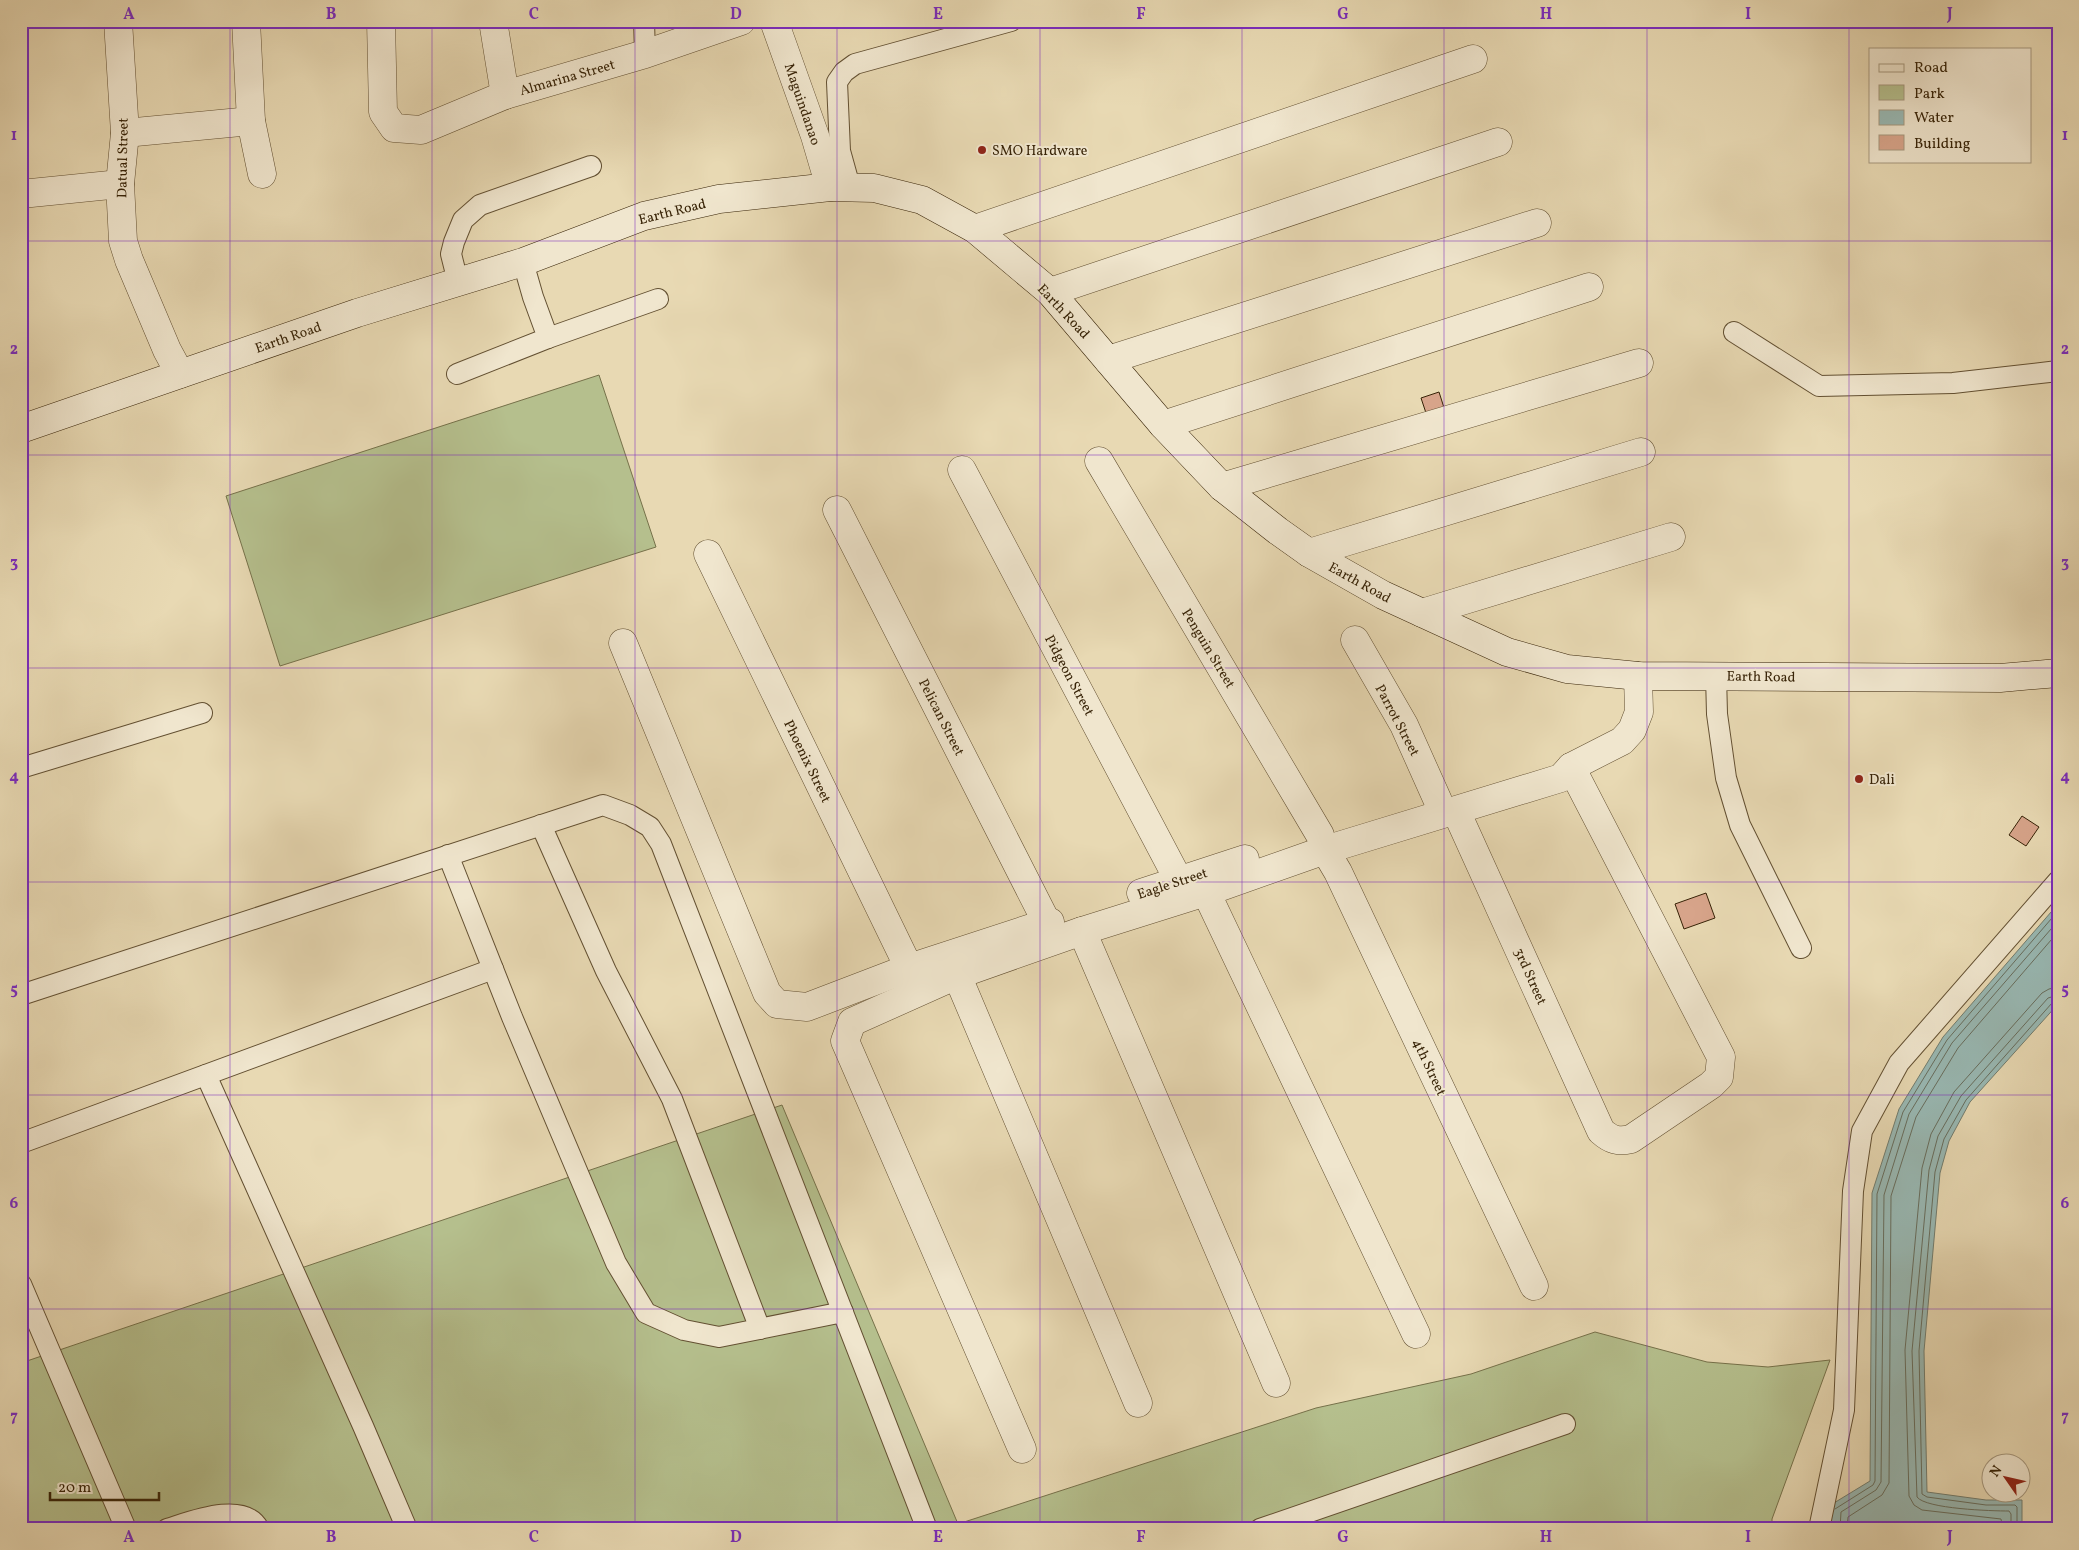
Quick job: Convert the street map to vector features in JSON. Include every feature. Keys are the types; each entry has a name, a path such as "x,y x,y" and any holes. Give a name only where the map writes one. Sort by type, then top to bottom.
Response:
{"street":[{"name":"Datual Street","path":"118,21 124,133 120,184 124,241 129,260 167,350 180,374"},
{"path":"246,21 251,121 262,174"},
{"name":"Almarina Street","path":"381,21 383,112 394,128 421,130 505,95 645,54 741,21"},
{"path":"493,21 505,95"},
{"name":"Maguindanao","path":"774,21 815,136 840,187"},
{"path":"975,229 1473,59"},
{"path":"124,133 251,121"},
{"path":"1050,292 1498,142"},
{"path":"21,194 120,184"},
{"name":"Earth Road","path":"21,429 358,313 523,262 644,216 719,199 840,187 874,188 922,200 975,229 1050,292 1163,426 1222,487 1309,553 1384,595 1507,652 1567,669 1638,676 2000,678 2058,674"},
{"path":"1108,360 1537,223"},
{"path":"1163,426 1589,287"},
{"path":"1222,487 1639,363"},
{"path":"1309,553 1640,452"},
{"name":"Penguin Street","path":"1099,461 1322,843"},
{"name":"Pidgeon Street","path":"962,470 1179,880"},
{"name":"Pelican Street","path":"837,510 1047,923"},
{"path":"1422,613 1671,537"},
{"name":"Phoenix Street","path":"708,554 909,968"},
{"name":"Parrot Street","path":"1355,640 1404,725 1447,806"},
{"name":"Eagle Street","path":"623,643 767,993 777,1004 807,1007 909,968 1179,880 1322,843 1447,806 1558,766 1571,767 1622,741 1632,730 1639,712 1638,676"},
{"name":"3rd Street","path":"1447,806 1601,1131 1610,1139 1621,1141 1631,1139 1711,1085 1719,1077 1721,1057 1571,767"},
{"name":"Eagle Street","path":"1022,1449 845,1041 848,1029 852,1022 957,975 1082,930 1206,892 1322,843"},
{"name":"4th Street","path":"1322,843 1534,1286"},
{"path":"1206,892 1416,1334"},
{"path":"1082,930 1276,1383"},
{"path":"957,975 1138,1402"}],"lane":[{"path":"644,21 645,54"},
{"path":"840,187 838,82 844,72 855,64 1010,21"},
{"path":"458,282 451,254 454,242 463,220 480,205 591,166"},
{"path":"523,262 548,338"},
{"path":"457,374 548,338 658,299"},
{"path":"1734,332 1819,386 1953,384 2058,371"},
{"path":"1716,675 1717,714 1726,778 1740,825 1801,948"},
{"path":"21,768 202,713"},
{"path":"21,994 603,805 630,815 650,828 662,844 927,1529"},
{"path":"541,825 606,971 672,1099 760,1329"},
{"path":"448,856 493,970 616,1263 646,1313 684,1330 720,1337 843,1312"},
{"path":"1819,1529 1844,1410 1854,1191 1862,1131 1899,1063 2058,881"},
{"path":"21,1143 493,970"},
{"path":"206,1075 363,1426 406,1529"},
{"path":"21,1284 126,1529"},
{"path":"1260,1529 1565,1424"},
{"path":"167,1529 215,1515 240,1514 257,1525 259,1529"}],"green space":[{"path":"599,375 656,547 280,666 226,496"},
{"path":"782,1105 958,1524 1316,1408 1471,1374 1595,1332 1707,1362 1768,1367 1830,1360 1772,1519 1772,1529 21,1529 21,1363"}],"water":[{"path":"2058,904 2058,1004 1970,1102 1949,1141 1940,1173 1924,1351 1927,1492 1982,1499 1982,1502 2022,1502 2022,1529 1828,1529 1829,1506 1870,1481 1872,1193 1899,1109 1943,1037"}],"building":[{"path":"1439,392 1446,414 1428,419 1421,398"},
{"path":"2022,816 2039,827 2026,846 2009,835"},
{"path":"1706,893 1715,918 1684,929 1675,904"}],"place":[{"name":"SMO Hardware","path":"982,150"},
{"name":"Dali","path":"1859,779"}]}
